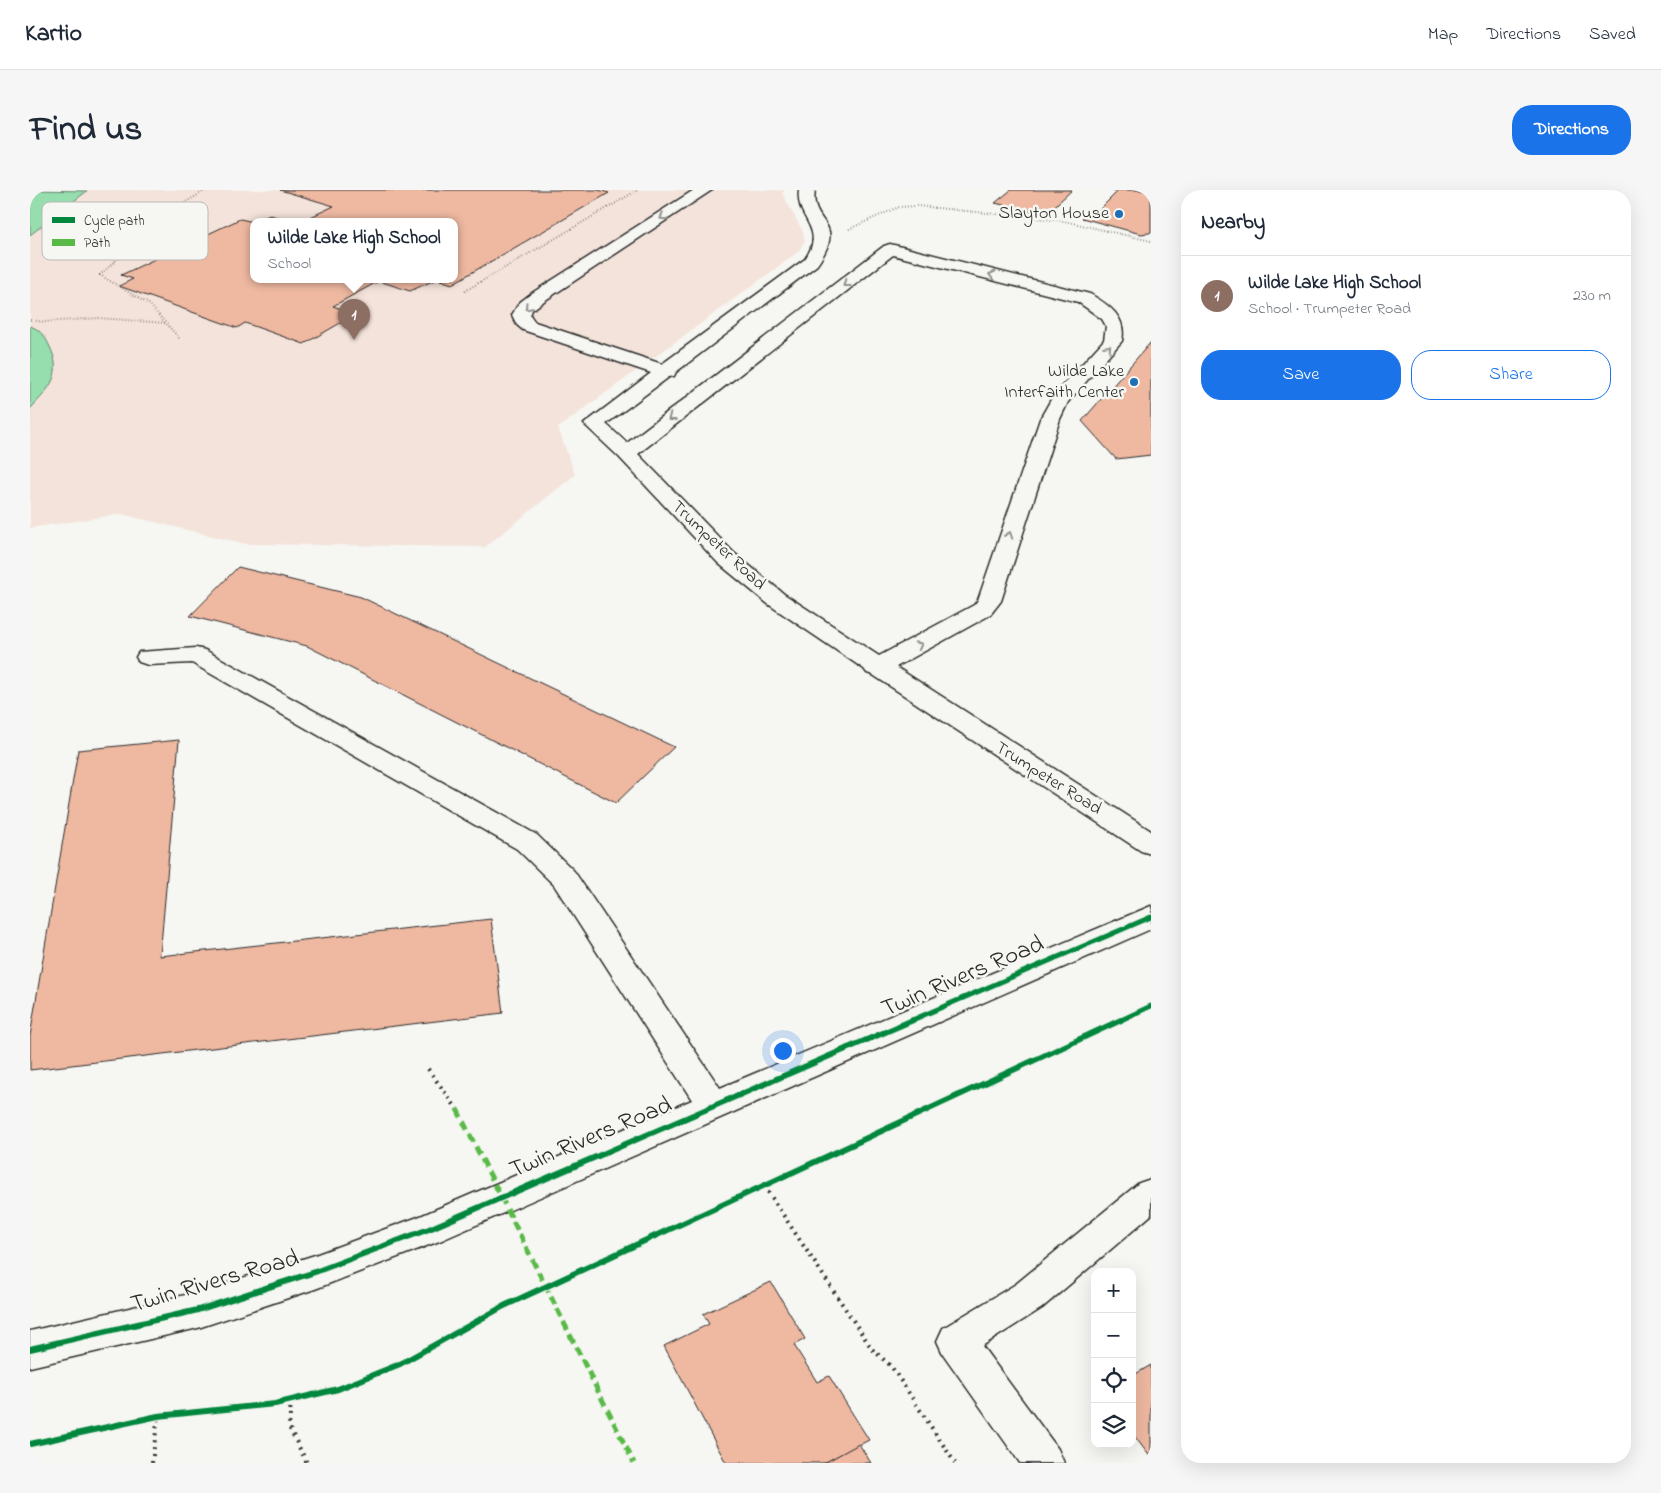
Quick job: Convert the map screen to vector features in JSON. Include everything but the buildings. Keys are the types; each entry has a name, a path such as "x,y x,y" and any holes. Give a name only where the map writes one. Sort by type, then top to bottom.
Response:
{"street":[{"path":"667,372 529,326 523,321 521,315 525,307 538,297 704,190"},
{"name":"Trumpeter Road","path":"807,190 805,196 823,237 824,244 819,253 810,262 667,372 594,424 626,453 726,558 776,599 876,668 1151,844"},
{"path":"626,453 890,249 1084,298 1098,306 1114,321 1117,331 1113,341 1060,400 1050,418 989,601 982,610 876,668"},
{"path":"148,657 196,655 527,842 564,878 713,1106"},
{"name":"Twin Rivers Road","path":"30,1349 198,1310 315,1272 429,1229 1151,917"},
{"path":"1044,1463 956,1341 1029,1296 1151,1194"}],"path":[{"path":"186,202 206,190"},
{"path":"465,292 638,190"},
{"path":"847,229 899,207 918,206 1064,221 1151,241"},
{"path":"116,260 100,275 116,287 138,297 151,306 179,338"},
{"path":"30,320 45,322 99,318 166,323"},
{"path":"428,1068 457,1109"},
{"path":"756,1190 773,1182"},
{"path":"764,1186 872,1350 891,1366 955,1463"},
{"path":"283,1402 301,1398"},
{"path":"291,1401 289,1427 308,1463"},
{"path":"152,1463 158,1416"},
{"path":"149,1418 166,1416"}],"shaded area":[{"path":"30,190 785,190 782,193 803,232 805,241 798,252 558,428 575,475 485,547 246,544 121,514 30,528"}],"green space":[{"path":"30,190 87,191 73,202 42,202 42,226 30,235"},
{"path":"30,326 39,331 46,339 53,355 55,372 49,387 30,409"}],"marked path":[{"path":"457,1109 634,1463"}],"cycle path":[{"path":"30,1349 198,1310 315,1272 429,1229 1151,917"},
{"path":"30,1444 158,1416 275,1404 338,1389 400,1364 504,1306 1151,1006"}],"place":[{"name":"Slayton House","path":"1119,214"},
{"name":"Wilde Lake High School","path":"354,340"},
{"name":"Wilde Lake Interfaith Center","path":"1134,382"}]}
